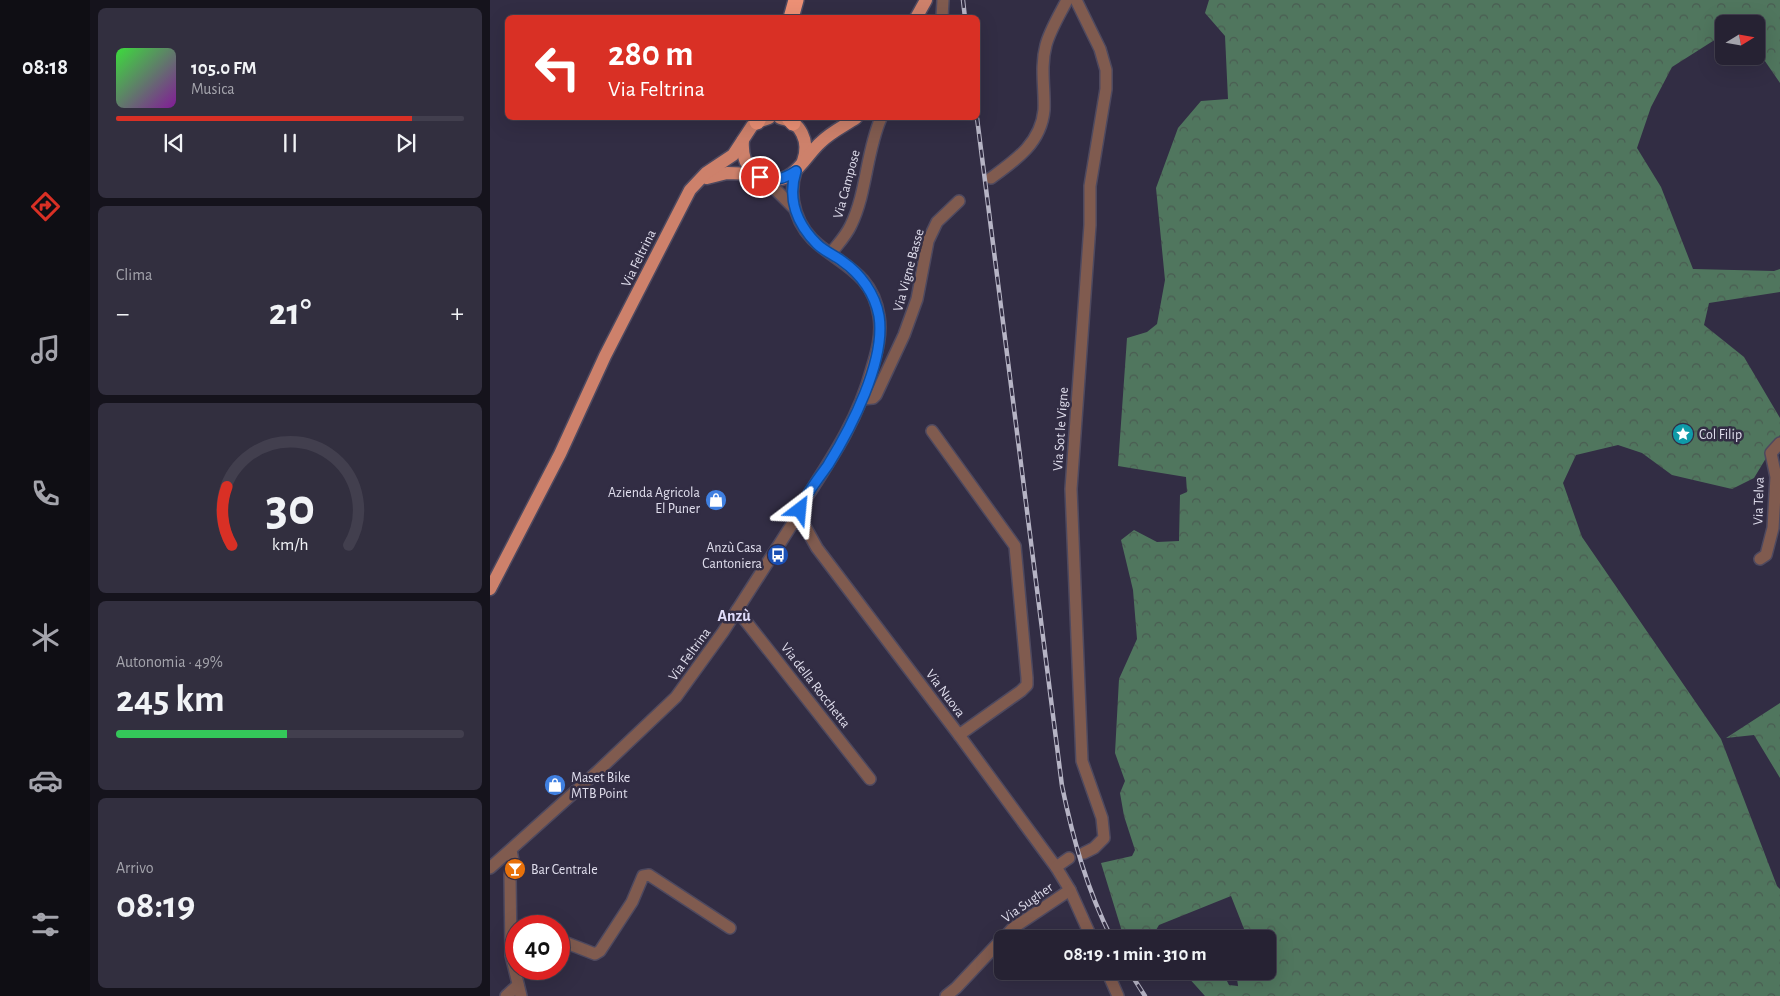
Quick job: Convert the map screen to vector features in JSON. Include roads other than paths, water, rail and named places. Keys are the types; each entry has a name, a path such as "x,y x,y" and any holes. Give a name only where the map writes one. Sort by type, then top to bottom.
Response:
{"highway":[{"path":"792,15 796,0"}],"main road":[{"path":"918,15 926,0"},
{"name":"Via Feltrina","path":"760,176 748,167 742,150 748,131 761,120"},
{"path":"696,184 710,176 727,173 782,179 799,167 813,150 833,132 853,120"},
{"name":"Via Feltrina","path":"790,122 814,134 833,132"},
{"name":"Via Feltrina","path":"790,122 804,137 806,146 805,155 799,167"},
{"name":"Via Feltrina","path":"490,588 560,454 605,356 674,218 690,190 706,173 732,155 744,140"}],"street":[{"path":"942,15 943,0"},
{"path":"991,178 1016,160 1032,144 1040,129 1044,110 1043,80 1046,44 1068,0"},
{"name":"Via Sot le Vigne","path":"1076,0 1100,49 1106,70 1106,89 1090,186 1090,225 1071,489 1082,761 1105,829 1104,838 1094,848 1084,853"},
{"name":"Via Campose","path":"831,253 846,235 857,211 872,142 880,120"},
{"name":"Via Feltrina","path":"795,210 792,190 799,167"},
{"name":"Via Feltrina","path":"490,868 676,697 738,610 790,526 800,514 802,506 853,423 862,400 878,346 880,330 879,316 874,298 866,284 849,266 818,245 786,198 760,176"},
{"name":"Via Vigne Basse","path":"862,400 873,398 880,387 904,335 918,298 928,241 937,222 959,200"},
{"path":"932,431 1013,541 1018,572 1026,685 959,735"},
{"name":"Via Telva","path":"1760,560 1766,555 1773,528 1776,477 1771,453 1780,443"},
{"name":"Via Nuova","path":"800,514 817,548 959,735 1056,867 1070,890 1088,930"},
{"name":"Via della Rocchetta","path":"738,610 870,779"},
{"path":"509,915 511,850"},
{"path":"1056,867 1069,858"},
{"path":"570,944 595,954 600,951 632,902 643,876 649,876 730,928"},
{"name":"Via Sugher","path":"1010,930 1070,890"},
{"name":"Via Sugher","path":"946,996 994,948"},
{"path":"1111,980 1118,996"},
{"path":"506,996 519,991"}],"railway":[{"path":"963,0 965,15"},
{"path":"977,120 1062,786 1088,883 1108,930"},
{"path":"1135,980 1145,996"}],"place":[{"name":"Col Filip","path":"1683,434"},
{"name":"Azienda Agricola El Puner","path":"716,500"},
{"name":"Anzù Casa Cantoniera","path":"778,555"},
{"name":"Maset Bike MTB Point","path":"555,785"},
{"name":"Bar Centrale","path":"515,869"}],"district":[{"name":"Anzù","path":"734,615"}]}
